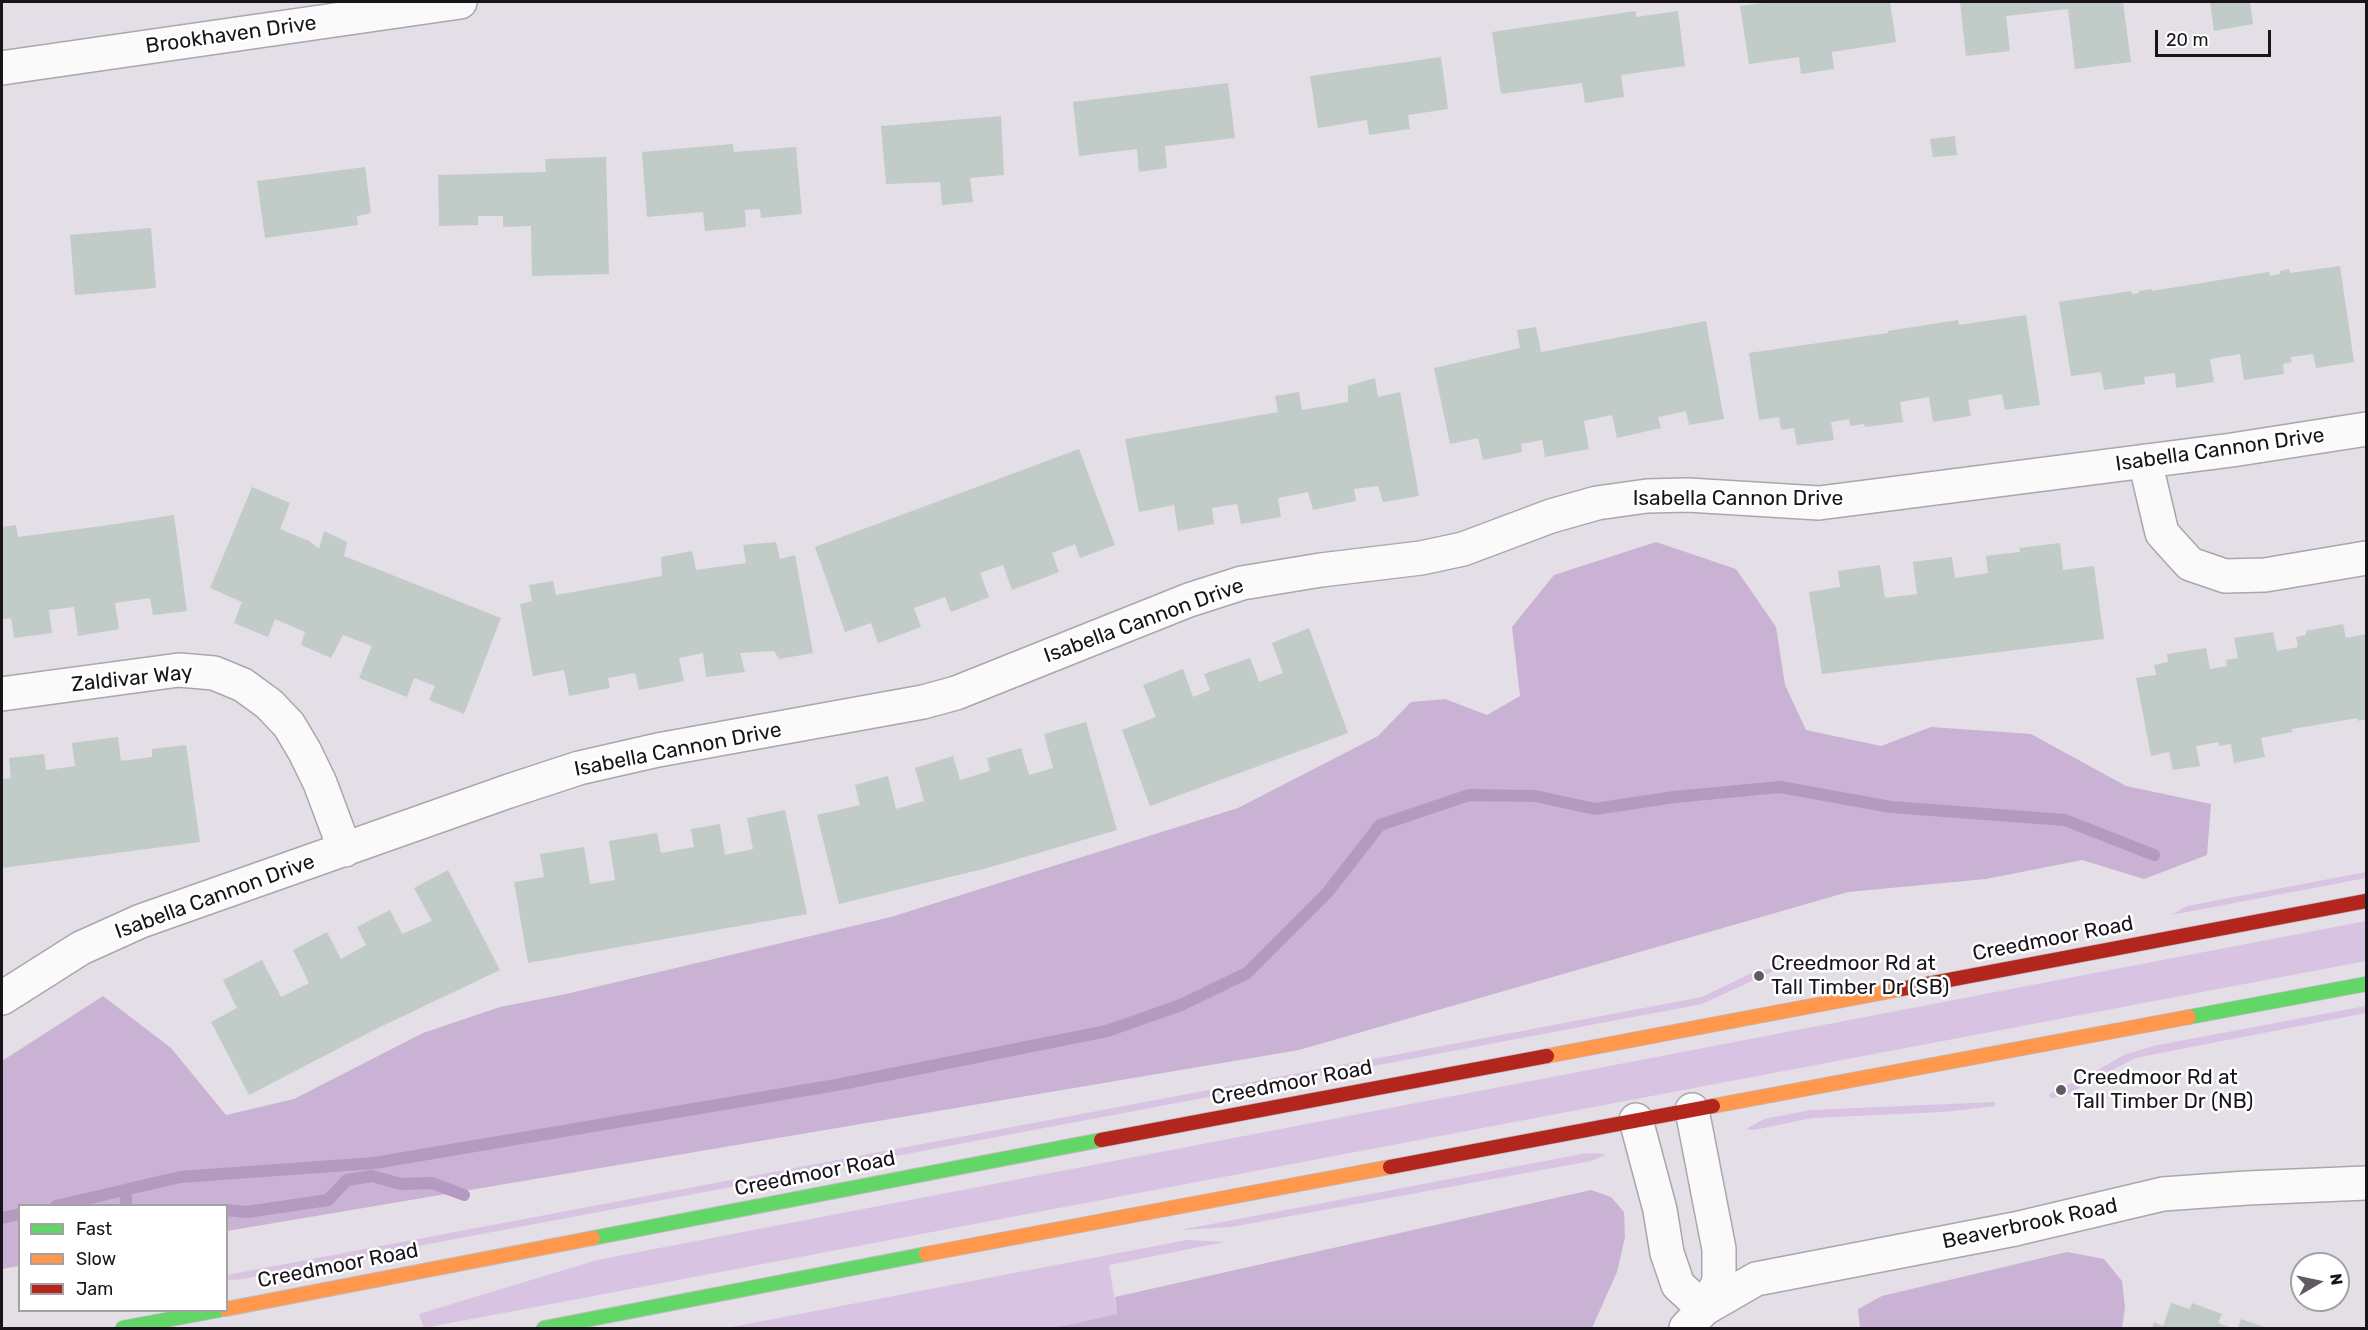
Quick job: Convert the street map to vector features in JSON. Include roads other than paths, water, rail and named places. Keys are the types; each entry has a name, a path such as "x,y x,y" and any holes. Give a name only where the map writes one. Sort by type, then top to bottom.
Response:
{"main road":[{"name":"Creedmoor Road","path":"228,1309 830,1192 2367,901"},
{"path":"544,1329 1636,1120 2367,984"},
{"path":"123,1329 214,1312"}],"street":[{"name":"Brookhaven Drive","path":"2,68 460,2"},
{"name":"Isabella Cannon Drive","path":"2,998 81,948 141,921 579,768 658,750 907,706 956,693 1189,600 1242,583 1321,570 1421,558 1452,551 1551,516 1597,503 1647,496 1688,495 1819,503 2232,450 2367,429"},
{"path":"2145,461 2162,533 2190,564 2225,576 2255,576 2367,558"},
{"name":"Zaldivar Way","path":"2,694 179,670 214,673 243,685 268,704 294,734 320,783 345,850"},
{"path":"1692,1110 1719,1249 1719,1282 1695,1319"},
{"path":"1636,1120 1660,1210 1667,1253 1678,1285 1695,1319"},
{"name":"Beaverbrook Road","path":"1695,1319 1756,1279 2015,1229 2163,1194 2367,1183"}],"waterway":[{"path":"65,1204 180,1177 374,1163 836,1085 1107,1031 1181,1005 1247,973 1327,893 1380,825 1469,795 1535,796 1595,809 1674,797 1780,787 1891,807 2065,820 2154,855"},
{"path":"228,1210 247,1212 328,1200 347,1180 372,1176 401,1184 432,1183 464,1195"},
{"path":"126,1190 126,1204"},
{"path":"2,1218 18,1214"}],"place":[{"name":"Creedmoor Rd at Tall Timber Dr (SB)","path":"1759,976"},
{"name":"Creedmoor Rd at Tall Timber Dr (NB)","path":"2061,1090"}]}
